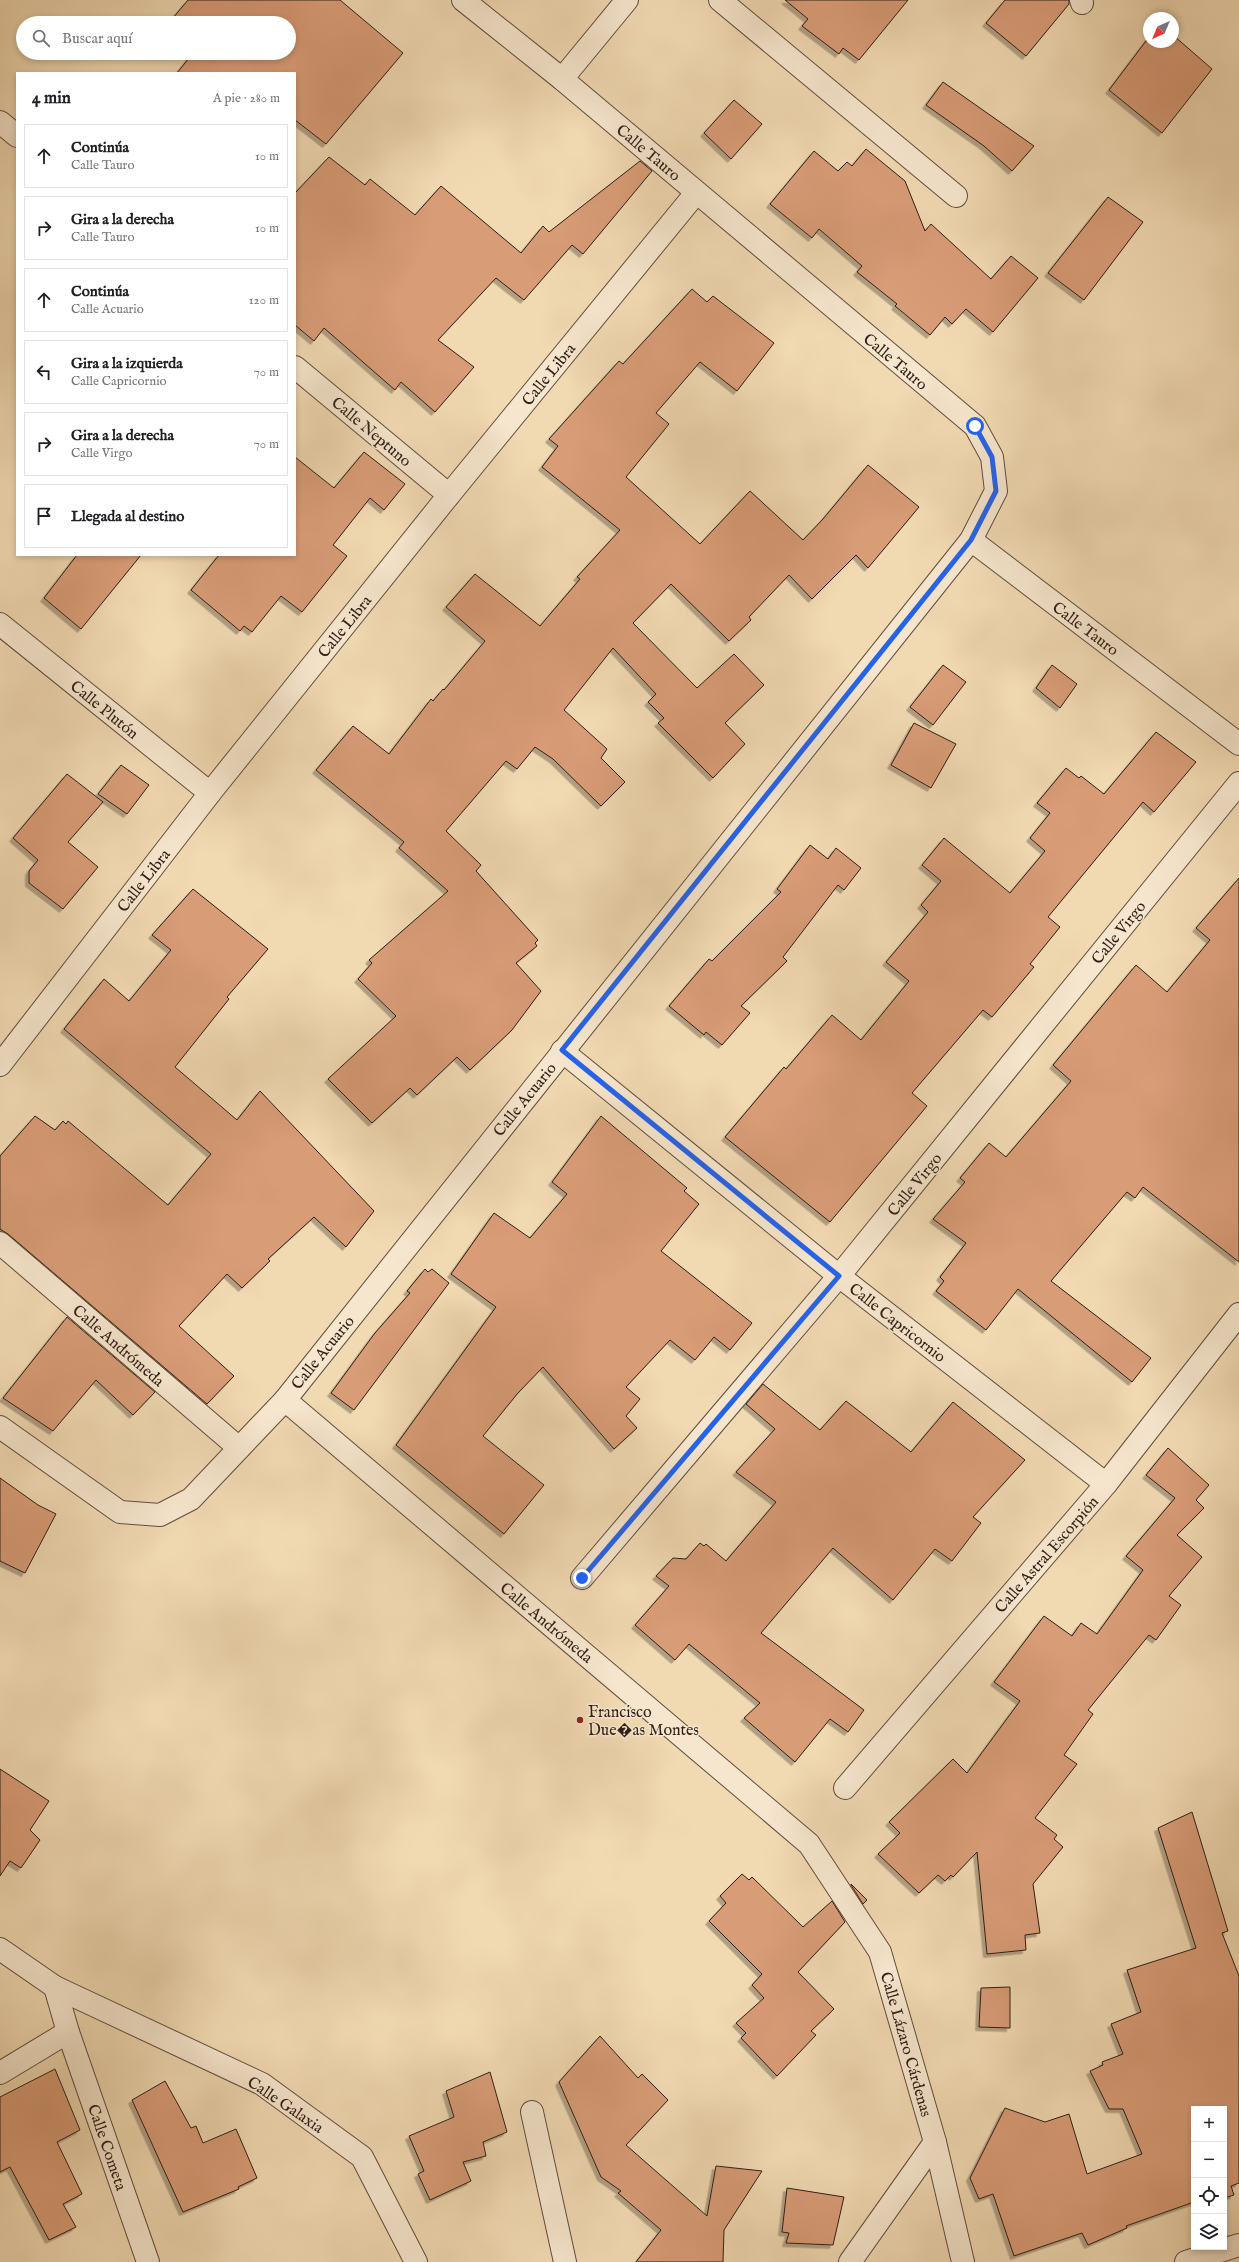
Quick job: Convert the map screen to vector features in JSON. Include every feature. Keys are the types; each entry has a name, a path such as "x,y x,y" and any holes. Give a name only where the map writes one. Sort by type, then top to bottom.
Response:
{"street":[{"name":"Calle Tauro","path":"463,0 562,79 975,426 992,457 996,491 971,540 1239,744"},
{"path":"562,79 627,0"},
{"path":"720,0 956,196"},
{"path":"0,122 16,135"},
{"name":"Calle Libra","path":"4,1051 449,495 696,193"},
{"name":"Calle Neptuno","path":"296,368 449,495"},
{"name":"Calle Acuario","path":"0,1428 120,1512 160,1515 191,1498 285,1400 562,1050 971,540"},
{"name":"Calle Plutón","path":"0,624 210,793"},
{"name":"Calle Virgo","path":"582,1578 839,1276 1239,783"},
{"name":"Calle Capricornio","path":"562,1050 839,1276 1106,1484"},
{"name":"Calle Andrómeda","path":"0,1243 239,1448"},
{"name":"Calle Astral Escorpión","path":"845,1788 1106,1484 1239,1314"},
{"name":"Calle Andrómeda","path":"285,1400 809,1844"},
{"name":"Calle Lázaro Cárdenas","path":"809,1844 880,1952 935,2142 963,2262"},
{"name":"Calle Galaxia","path":"0,1949 55,1987 262,2084 362,2157 416,2262"},
{"name":"Calle Cometa","path":"55,1987 68,2032 148,2262"},
{"path":"0,2073 68,2032"},
{"path":"532,2112 565,2262"},
{"path":"850,2262 935,2142"},
{"path":"1186,2262 1239,2245"}],"building":[{"path":"188,0 340,0 403,53 326,144 296,121 296,72 178,72 187,60 296,60 296,16 175,16"},
{"path":"785,0 908,0 859,60 843,48 839,54 802,26 808,19"},
{"path":"1005,0 1069,0 1069,4 1026,56 986,23"},
{"path":"1179,40 1212,69 1162,133 1109,90 1143,45 1143,48 1179,48"},
{"path":"943,82 1034,146 1012,171 984,146 926,105"},
{"path":"734,100 762,124 731,159 704,133"},
{"path":"866,149 905,181 925,231 931,224 991,279 1011,256 1038,278 993,332 966,309 952,324 945,317 930,335 895,306 897,304 857,272 862,266 819,229 812,238 770,204 814,151 838,171 847,162 852,166"},
{"path":"329,157 365,185 370,179 415,215 441,186 521,253 543,226 549,232 640,161 652,171 583,254 572,245 524,300 496,278 438,340 474,367 435,412 401,382 395,390 324,328 314,341 296,326 296,192"},
{"path":"1108,197 1143,222 1084,300 1048,273"},
{"path":"692,289 707,302 713,296 774,343 737,391 700,362 656,413 669,424 626,477 700,544 750,491 803,540 823,519 868,465 919,507 868,568 856,555 812,599 789,575 749,617 751,620 729,641 671,584 633,623 697,688 734,654 764,685 725,723 745,744 713,778 658,723 664,718 648,702 656,694 613,648 564,710 607,749 601,758 625,782 601,806 553,759 535,747 517,769 506,761 446,831 481,865 476,871 538,940 535,943 537,946 516,963 541,991 512,1030 470,1070 457,1057 417,1095 410,1088 372,1123 328,1079 396,1016 358,979 372,963 369,960 448,891 399,848 404,842 316,770 353,726 389,754 431,699 433,701 443,689 444,690 485,641 446,607 475,574 540,626 580,579 577,577 620,530 542,467 558,446 549,439 619,361 623,364"},
{"path":"364,452 405,484 384,510 370,498 333,545 347,556 302,612 281,596 252,632 244,626 240,631 191,590 218,556 296,556 296,458 334,488"},
{"path":"76,556 140,556 81,629 44,598"},
{"path":"943,665 966,682 933,725 910,707"},
{"path":"1052,665 1077,684 1060,708 1036,688"},
{"path":"914,723 956,744 931,788 891,765"},
{"path":"1156,732 1196,762 1154,812 1143,802 1048,917 1060,927 1030,964 1034,967 992,1017 983,1010 912,1093 927,1106 830,1222 725,1137 784,1067 786,1069 832,1015 861,1040 909,981 886,962 928,912 921,905 941,881 922,865 944,838 1010,893 1045,851 1030,838 1050,813 1037,803 1066,768 1079,778 1081,776 1104,794"},
{"path":"121,765 149,785 127,814 98,794"},
{"path":"67,774 103,802 68,842 98,867 63,909 29,883 29,871 38,860 13,838"},
{"path":"810,845 828,859 836,848 861,868 844,890 838,885 783,957 787,961 741,1006 750,1013 722,1045 706,1032 704,1035 669,1006 709,959 712,961 781,892 777,889"},
{"path":"1239,878 1239,1262 1143,1187 1135,1198 1127,1192 1051,1281 1151,1358 1132,1382 1018,1289 986,1330 936,1291 944,1281 940,1277 966,1243 933,1219 965,1182 960,1178 989,1143 1006,1157 1071,1081 1053,1065 1136,965 1167,992 1210,940 1196,928"},
{"path":"193,889 268,949 227,997 229,999 175,1067 237,1120 260,1091 374,1211 346,1247 314,1217 268,1259 270,1261 242,1288 227,1274 179,1326 234,1376 207,1404 8,1234 0,1229 0,1156 35,1116 55,1130 63,1121 66,1124 68,1121 168,1205 211,1154 64,1029 104,979 129,1001 171,950 152,935"},
{"path":"601,1116 687,1188 684,1191 699,1204 661,1251 752,1323 730,1350 714,1337 695,1360 670,1340 626,1387 640,1399 626,1416 637,1428 614,1449 543,1367 518,1393 483,1436 544,1485 504,1534 396,1445 496,1307 451,1274 494,1213 530,1238 567,1194 552,1182"},
{"path":"425,1269 428,1272 432,1269 449,1283 354,1410 331,1393 375,1333 410,1293 407,1291"},
{"path":"67,1317 155,1392 133,1415 96,1380 53,1431 3,1398"},
{"path":"763,1384 820,1430 846,1401 911,1452 953,1402 1025,1460 973,1517 981,1523 952,1561 935,1549 893,1600 833,1548 761,1633 864,1710 848,1732 830,1719 795,1762 744,1718 760,1703 689,1644 675,1660 635,1625 669,1586 656,1576 673,1558 686,1559 700,1543 704,1546 706,1544 726,1561 776,1502 736,1472 775,1429 746,1404"},
{"path":"1168,1448 1209,1485 1196,1500 1204,1508 1177,1535 1202,1557 1169,1596 1181,1605 1156,1640 1149,1635 1088,1710 1093,1714 1064,1755 1077,1764 1035,1818 1057,1835 1054,1839 1063,1847 1033,1884 1040,1933 1025,1935 1026,1950 987,1954 977,1852 953,1877 951,1875 945,1881 938,1875 919,1893 878,1854 900,1833 889,1822 953,1759 967,1773 1020,1701 994,1682 1044,1616 1072,1636 1081,1623 1097,1634 1143,1570 1126,1556 1175,1498 1146,1475"},
{"path":"0,1478 38,1505 56,1514 25,1573 0,1561"},
{"path":"0,1769 49,1801 30,1830 40,1840 21,1868 10,1861 0,1876"},
{"path":"1192,1812 1228,1931 1222,1933 1239,1976 1239,2183 1231,2186 1234,2195 1227,2197 1227,2106 1191,2106 1191,2203 1126,2226 1127,2228 1088,2245 1082,2233 1014,2256 993,2194 979,2199 970,2178 1005,2108 1045,2122 1069,2114 1087,2174 1142,2154 1123,2109 1109,2109 1090,2071 1103,2065 1102,2062 1123,2054 1111,2024 1141,2012 1127,1970 1196,1948 1158,1828"},
{"path":"742,1874 749,1880 752,1877 803,1927 832,1901 845,1922 798,1972 834,2009 811,2031 816,2035 777,2076 741,2038 746,2033 736,2023 764,1998 752,1985 762,1974 709,1921 726,1903 720,1896"},
{"path":"851,1885 867,1900 863,1904"},
{"path":"1010,1987 1010,2028 979,2027 981,1988"},
{"path":"600,2036 638,2078 642,2074 668,2100 626,2145 707,2216 716,2166 762,2171 724,2230 723,2262 636,2262 661,2230 618,2193 621,2191 601,2177 559,2082"},
{"path":"55,2069 80,2130 57,2142 82,2194 63,2204 76,2227 49,2240 10,2167 0,2172 0,2097"},
{"path":"490,2072 507,2132 483,2142 486,2156 463,2162 471,2181 430,2200 418,2174 424,2171 409,2136 454,2117 446,2091"},
{"path":"165,2081 191,2128 196,2126 203,2143 236,2129 257,2178 238,2187 239,2189 183,2212 132,2100"},
{"path":"787,2188 844,2197 833,2245 786,2243 789,2233 782,2232"}],"place":[{"name":"Francisco Due�as Montes","path":"580,1720"}],"route":[{"path":"582,1578 839,1276 562,1050 971,540 996,491 992,457 975,426"}]}
